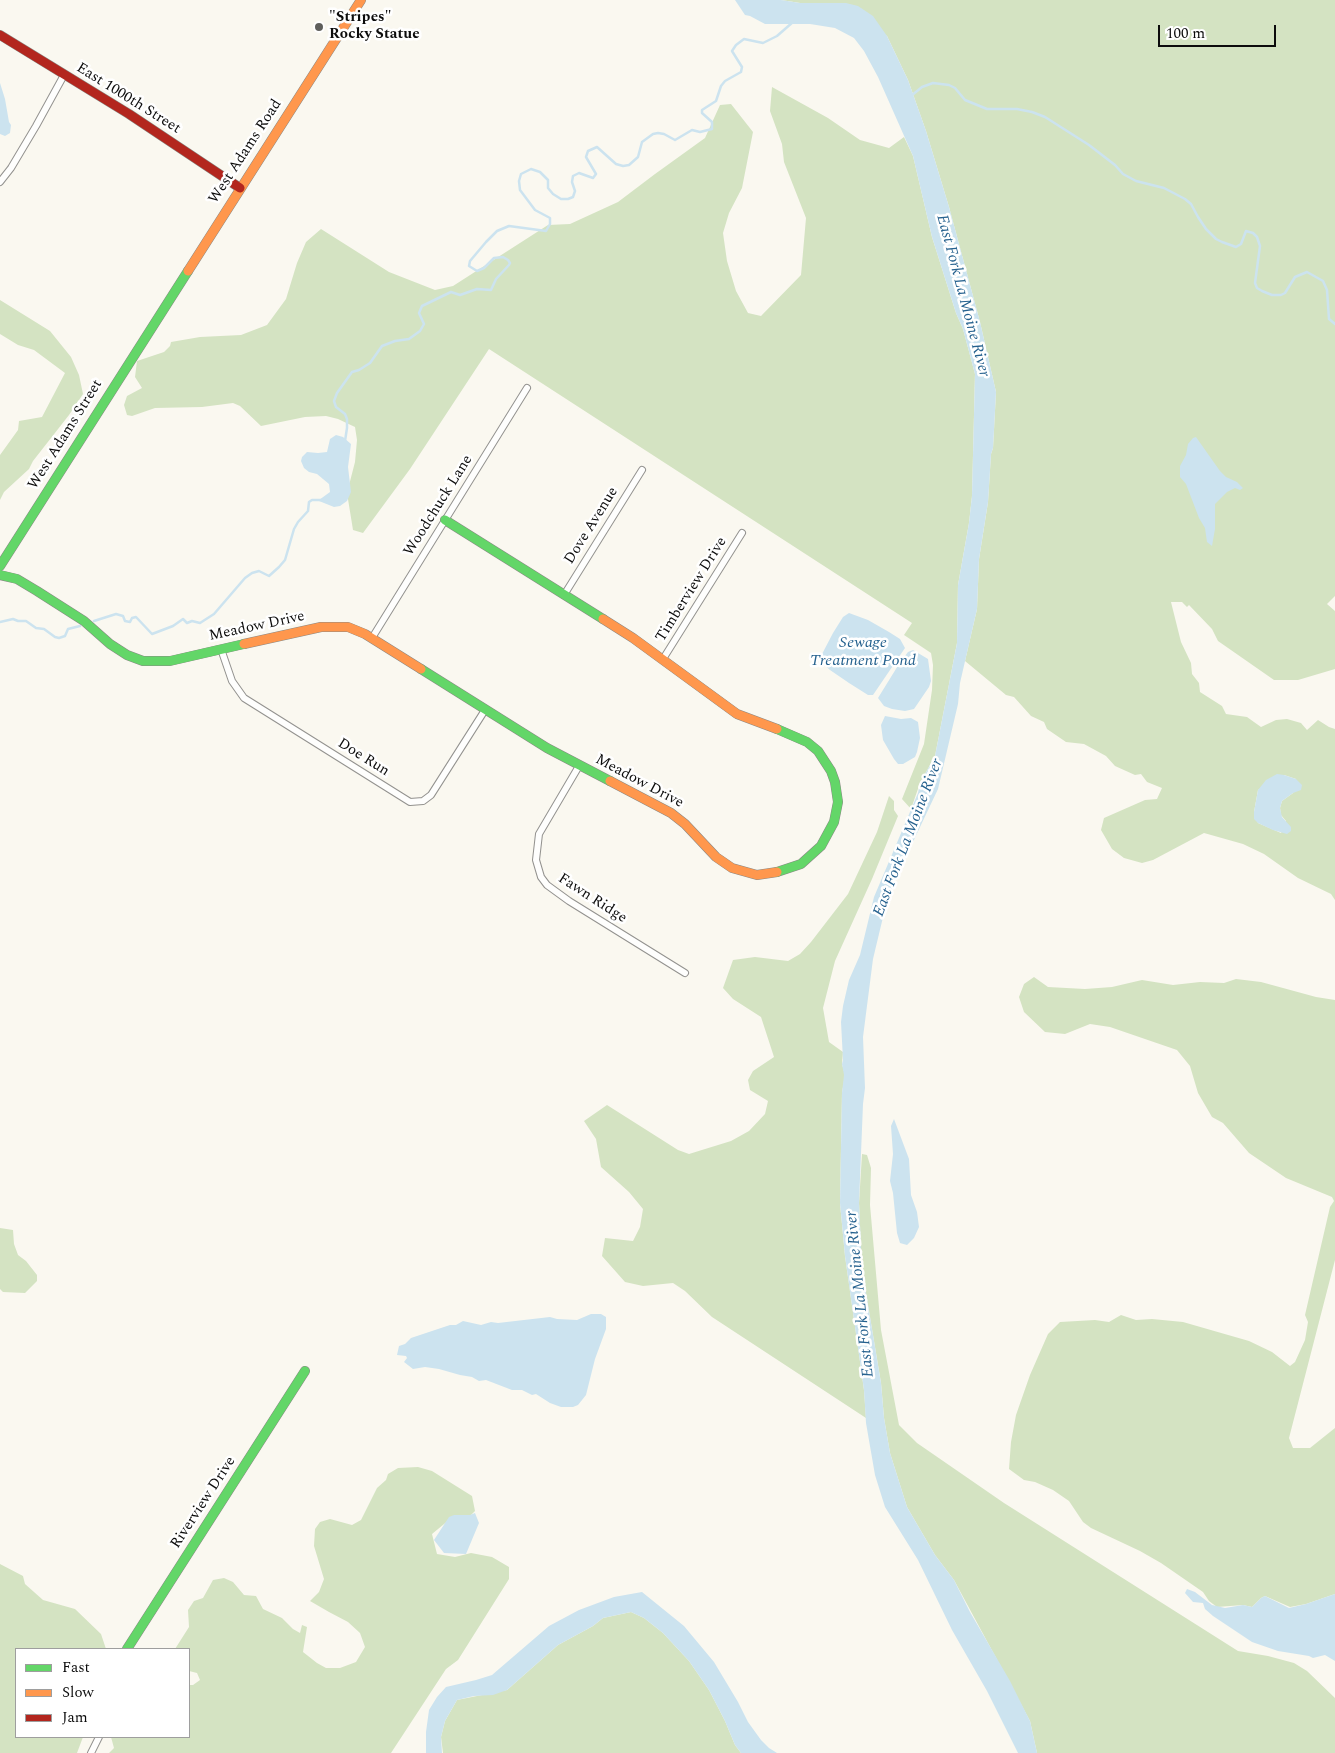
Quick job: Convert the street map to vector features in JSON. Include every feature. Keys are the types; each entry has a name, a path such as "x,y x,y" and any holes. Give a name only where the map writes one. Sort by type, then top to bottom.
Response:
{"street":[{"name":"West Adams Road","path":"156,320 361,0"},
{"name":"East 1000th Street","path":"0,35 129,114 240,188"},
{"path":"0,182 11,168 64,75"},
{"name":"West Adams Street","path":"0,566 156,320"},
{"name":"Woodchuck Lane","path":"372,638 528,388"},
{"name":"Dove Avenue","path":"564,595 642,470"},
{"name":"Meadow Drive","path":"0,575 17,579 44,594 84,621 110,644 127,655 149,662 170,661 221,648 328,626 348,627 372,638 485,710 578,766 671,813 685,824 721,861 740,871 757,874 781,872 801,864 821,846 834,822 838,802 835,782 822,755 807,742 793,735 737,714 633,638 445,520"},
{"name":"Timberview Drive","path":"663,659 742,533"},
{"name":"Doe Run","path":"221,648 232,681 244,698 410,802 423,801 431,795 485,710"},
{"name":"Fawn Ridge","path":"578,766 539,834 536,860 541,877 548,885 569,901 685,973"},
{"name":"Riverview Drive","path":"128,1648 305,1371"},
{"path":"92,1753 99,1738"}],"green space":[{"path":"781,0 1335,0 1335,596 1327,604 1335,611 1335,669 1298,680 1274,680 1218,641 1212,629 1189,605 1187,607 1182,602 1171,602 1181,642 1191,663 1192,674 1199,683 1200,692 1222,706 1226,714 1247,717 1261,727 1276,720 1287,719 1301,723 1307,730 1318,720 1335,729 1335,900 1331,894 1298,878 1264,854 1243,844 1204,833 1153,860 1142,863 1124,858 1112,849 1101,830 1104,818 1145,800 1157,799 1162,788 1147,782 1141,774 1135,775 1115,766 1106,756 1084,744 1066,742 1047,729 1044,722 1031,716 1014,697 1006,695 965,661 977,609 979,559 988,502 996,392 980,322 926,131 908,80 887,36 800,3","holes":["1284,775 1296,779 1293,793 1282,801 1280,808 1281,815 1286,821 1281,833 1258,823 1254,812 1258,790"]},
{"path":"772,87 828,118 860,140 889,148 904,137 913,156 932,237 956,313 963,329 975,374 972,496 958,585 957,643 935,756 920,783 911,809 902,799 924,744 932,690 933,665 931,653 904,635 912,623 489,349 410,469 363,533 353,530 347,493 355,462 357,440 355,427 326,416 305,417 261,426 240,406 233,403 202,407 155,408 132,416 127,415 124,405 127,396 142,388 135,377 137,361 164,352 171,342 200,337 241,335 267,325 286,299 297,263 306,242 321,229 389,272 435,290 453,286 548,225 570,224 618,202 705,138 720,105 731,104 753,132 742,188 729,213 723,233 727,261 736,291 748,313 761,316 801,275 806,218 784,162 782,144 770,111"},
{"path":"0,300 50,331 71,357 79,375 83,394 29,469 4,492 0,500 0,455 18,430 19,421 42,417 65,373 34,350 18,345 0,334"},
{"path":"889,796 894,801 894,810 898,816 835,961 823,1008 829,1042 843,1052 842,1064 845,1075 842,1093 840,1203 866,1418 712,1317 685,1291 673,1283 643,1286 625,1282 602,1256 605,1238 633,1241 640,1227 643,1209 629,1192 601,1167 596,1139 584,1121 607,1105 678,1150 689,1154 731,1141 749,1131 765,1114 768,1101 750,1090 748,1080 753,1071 774,1057 761,1017 733,999 723,988 733,960 755,957 788,961 800,954 848,894 877,832"},
{"path":"1034,977 1048,987 1085,989 1112,987 1142,980 1173,985 1200,982 1224,983 1236,979 1261,982 1316,997 1335,1000 1335,1260 1289,1438 1293,1448 1310,1448 1335,1428 1335,1594 1306,1604 1290,1607 1265,1596 1252,1607 1243,1605 1217,1607 1209,1601 1203,1592 1161,1563 1091,1528 1083,1522 1069,1501 1053,1490 1035,1482 1024,1480 1009,1469 1016,1415 1030,1375 1048,1334 1060,1322 1095,1320 1109,1322 1121,1315 1136,1320 1152,1319 1183,1322 1249,1341 1272,1352 1290,1366 1295,1362 1305,1340 1308,1322 1305,1315 1330,1207 1334,1201 1332,1197 1286,1178 1249,1153 1223,1123 1212,1117 1198,1093 1190,1066 1177,1050 1110,1027 1090,1024 1065,1034 1045,1032 1024,1012 1019,997 1024,984"},
{"path":"862,1154 867,1155 871,1168 870,1205 881,1330 899,1425 917,1443 1004,1503 1238,1651 1294,1663 1307,1671 1335,1698 1335,1753 1037,1753 1030,1721 954,1580 935,1555 907,1507 890,1453 881,1383 862,1269 859,1203"},
{"path":"0,1228 13,1230 14,1244 18,1255 26,1261 37,1275 37,1281 25,1293 3,1292 0,1289"},
{"path":"418,1467 432,1471 472,1496 475,1511 471,1515 455,1515 432,1534 437,1554 455,1557 471,1553 492,1557 509,1567 509,1579 458,1660 446,1669 391,1753 109,1753 114,1748 111,1738 190,1738 190,1685 200,1680 197,1673 190,1671 190,1648 176,1648 189,1627 188,1610 194,1601 203,1598 213,1580 224,1578 233,1582 244,1595 256,1596 263,1609 282,1618 300,1633 302,1625 307,1627 303,1652 317,1663 326,1668 340,1668 356,1662 365,1647 360,1633 348,1622 310,1601 319,1592 324,1579 314,1546 315,1529 320,1522 330,1519 352,1525 361,1520 377,1488 386,1480 388,1474 398,1468"},
{"path":"0,1564 23,1576 25,1584 43,1600 75,1609 101,1634 106,1648 15,1648 15,1738 83,1738 77,1753 0,1753"},
{"path":"631,1612 644,1618 663,1633 689,1661 709,1690 735,1745 741,1753 443,1753 441,1737 445,1721 457,1700 507,1690 558,1645 593,1626 603,1618"}],"water":[{"name":"East Fork La Moine River","path":"735,0 846,3 858,6 873,16 887,36 908,80 926,131 980,322 996,392 988,502 979,559 977,609 960,683 958,704 938,789 894,882 873,959 863,1037 865,1088 859,1203 862,1269 881,1383 884,1418 890,1453 907,1507 935,1555 954,1580 970,1612 1010,1681 1030,1721 1037,1753 1018,1753 987,1691 952,1630 918,1560 885,1507 875,1475 866,1423 864,1390 845,1256 840,1203 844,1075 841,1022 843,1006 849,980 860,955 874,897 918,793 920,783 935,756 957,643 958,585 972,496 975,374 963,329 956,313 932,237 913,156 878,77 864,51 854,38 835,28 810,24 765,24 745,15"},
{"path":"0,83 11,125 10,133 5,136 0,134"},
{"path":"336,435 343,437 351,444 348,467 351,492 347,501 340,506 334,507 319,501 330,492 329,484 317,474 309,472 304,468 301,461 307,452 327,452 330,439"},
{"path":"1196,437 1220,471 1243,488 1240,490 1235,488 1227,492 1215,504 1215,529 1212,546 1207,542 1205,528 1199,518 1186,484 1180,477 1180,466 1186,455 1188,444"},
{"name":"Sewage Treatment Pond","path":"849,613 868,620 889,632 900,639 905,648 873,695 868,695 849,683 821,662 821,656 833,633 843,617"},
{"name":"Sewage Treatment Pond","path":"913,650 928,659 931,681 929,687 914,709 905,711 884,706 878,698 899,664 908,652"},
{"name":"Sewage Treatment Pond","path":"885,716 901,719 911,718 918,722 920,738 917,752 915,757 903,764 898,764 883,740 881,725"},
{"path":"1277,774 1296,779 1302,785 1301,790 1282,801 1280,808 1282,817 1291,827 1291,831 1287,834 1273,830 1254,819 1258,790 1266,780"},
{"path":"894,1119 909,1159 911,1195 917,1212 919,1227 914,1238 907,1245 900,1243 897,1233 890,1181 893,1154 891,1126"},
{"path":"591,1314 601,1314 606,1317 606,1329 595,1359 586,1395 578,1405 573,1407 561,1407 550,1403 536,1394 532,1395 522,1390 512,1390 486,1380 479,1381 472,1377 439,1369 425,1367 413,1369 404,1362 407,1358 406,1356 397,1355 399,1346 405,1344 411,1338 450,1325 456,1325 463,1321 481,1325 491,1322 498,1323 550,1317 577,1320"},
{"path":"475,1513 479,1523 466,1554 444,1553 434,1540 449,1517"},
{"path":"1187,1589 1195,1592 1212,1605 1225,1608 1243,1605 1252,1607 1265,1596 1289,1608 1335,1594 1335,1661 1325,1655 1313,1658 1278,1651 1252,1642 1213,1616 1205,1609 1203,1603 1193,1602 1185,1593"},
{"path":"642,1592 684,1626 714,1662 748,1722 761,1740 777,1753 741,1753 735,1745 709,1690 689,1661 663,1633 644,1618 631,1612 603,1618 593,1626 558,1645 507,1690 493,1695 474,1696 457,1700 445,1721 441,1737 442,1753 426,1753 429,1710 446,1687 492,1675 549,1626 579,1610 614,1597"}],"waterway":[{"path":"345,441 347,419 345,414 336,407 334,401 337,393 352,372 370,363 382,346 395,341 409,339 420,331 424,324 419,313 422,306 451,292 460,295 477,289 491,290 496,279 509,265 508,260 503,257 494,258 484,268 477,271 469,266 470,261 497,231 509,226 546,231 550,224 550,218 535,210 520,190 519,181 521,174 531,169 540,172 548,180 548,188 553,194 561,199 568,199 573,197 575,191 572,182 573,176 579,173 593,178 596,174 586,157 588,151 597,147 616,164 629,165 638,157 642,142 653,134 664,134 675,140 692,130 700,132 712,129 712,122 702,113 702,110 716,101 721,86 725,81 741,72 742,67 732,51 736,45 744,39 763,43 777,36 793,22"},
{"path":"911,96 922,87 933,83 949,85 955,88 965,100 987,109 1017,109 1045,117 1089,145 1115,165 1123,174 1136,181 1164,188 1185,199 1191,204 1206,229 1216,239 1236,247 1241,244 1246,231 1253,233 1257,237 1260,246 1255,283 1257,288 1262,291 1272,295 1281,295 1285,293 1295,277 1307,272 1323,281 1327,290 1329,319 1335,324"},
{"path":"94,621 116,614 123,616 125,621 130,622 132,618 136,617 152,634 173,626 183,619 187,623 192,621 200,623 214,614 245,578 252,573 259,571 269,576 279,567 285,560 294,529 308,511 309,502 312,500 322,500"},
{"path":"0,622 13,619 26,621 36,628 44,629 59,638 65,636 68,629 80,626"}],"traffic: fast":[{"path":"0,566 188,271"},
{"path":"445,520 603,619"},
{"path":"0,575 17,579 37,591 84,621 110,644 127,655 143,661 170,661 244,644"},
{"path":"421,669 547,748 610,781"},
{"path":"777,729 807,742 818,751 831,771 838,802 834,822 821,846 801,864 777,872"},
{"path":"128,1648 305,1371"}],"traffic: slow":[{"path":"188,271 361,0"},
{"path":"603,619 633,638 737,714 777,729"},
{"path":"244,644 321,627 348,627 365,634 421,669"},
{"path":"610,781 671,813 685,824 716,857 732,868 757,875 777,872"}],"traffic: jam":[{"path":"0,35 129,114 240,188"}],"place":[{"name":"\"Stripes\" Rocky Statue","path":"319,27"}]}
